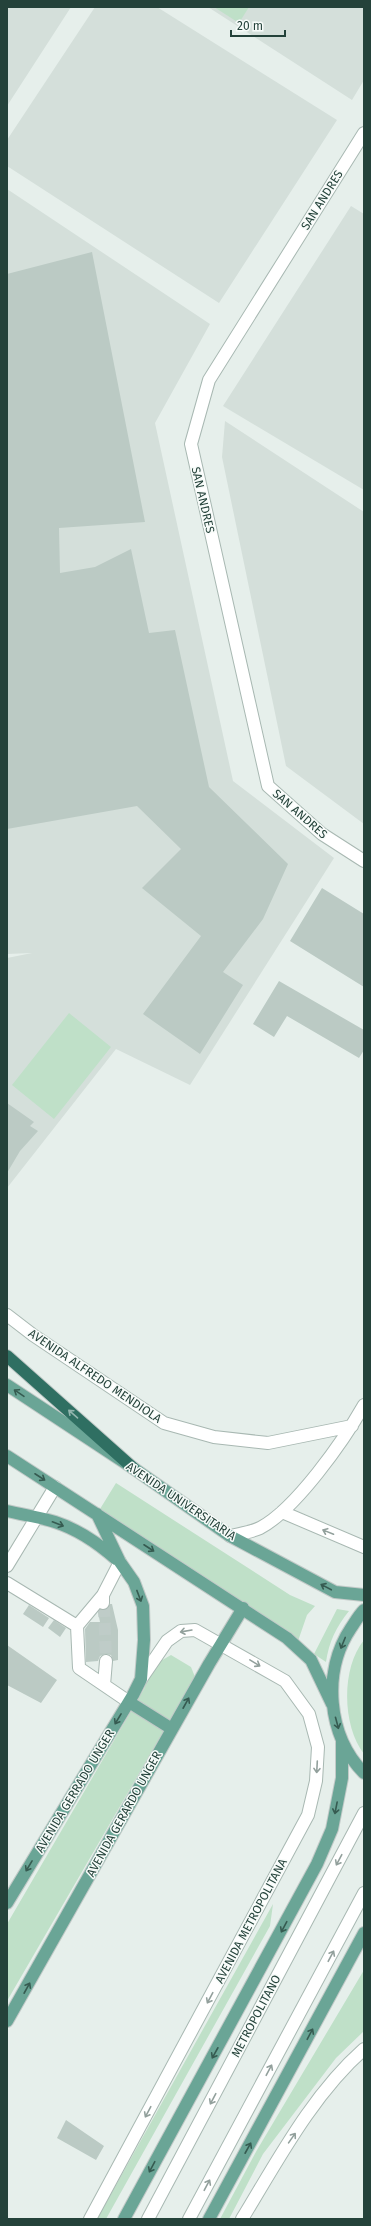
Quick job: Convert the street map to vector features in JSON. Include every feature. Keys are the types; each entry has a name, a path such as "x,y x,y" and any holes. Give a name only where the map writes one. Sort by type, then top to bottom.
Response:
{"highway":[{"path":"7,1356 133,1468"}],"main road":[{"name":"AVENIDA UNIVERSITARIA","path":"7,1385 133,1468 230,1536 335,1592 364,1595"},
{"path":"7,1456 287,1638 303,1652 317,1669 332,1704 342,1742 342,1778 332,1829 317,1864 124,2219"},
{"path":"7,1511 56,1522 85,1536 103,1547 120,1562"},
{"path":"97,1514 120,1562"},
{"name":"AVENIDA GERRADO UNGER","path":"7,1903 129,1702 141,1678 144,1640 143,1606 134,1582 120,1562"},
{"name":"AVENIDA GERARDO UNGER","path":"7,2021 172,1729 243,1608"},
{"path":"332,1704 333,1671 343,1639 364,1610"},
{"path":"129,1702 172,1729"},
{"path":"342,1742 356,1766 364,1773"},
{"path":"209,2219 364,1933"}],"street":[{"name":"SAN ANDRES","path":"364,133 209,380 191,444 268,786 322,834 364,861"},
{"name":"AVENIDA ALFREDO MENDIOLA","path":"7,1315 33,1336 164,1423 214,1438 268,1443 352,1426"},
{"path":"230,1536 259,1528 282,1512 327,1461 352,1426 364,1405"},
{"path":"7,1566 55,1487"},
{"path":"282,1512 364,1547"},
{"path":"120,1562 103,1600 77,1626 78,1668 129,1702"},
{"path":"7,1583 77,1626"},
{"name":"AVENIDA GERRADO UNGER","path":"141,1678 167,1641 180,1632 195,1630 222,1643"},
{"name":"AVENIDA METROPOLITANA","path":"90,2219 308,1815 316,1781 318,1747 309,1714 285,1681 222,1643"},
{"path":"104,1685 106,1661"},
{"name":"METROPOLITANO","path":"148,2219 364,1813"},
{"path":"189,2219 364,1893"},
{"path":"242,2219 287,2145 331,2083 364,2049"}],"shaded area":[{"path":"7,7 71,7 7,106"},
{"path":"95,7 157,7 337,120 219,303 7,166 7,140"},
{"path":"208,7 364,7 364,80 352,100"},
{"path":"7,189 210,324 155,423 233,781 334,858 190,1085 116,1049 7,1188 7,958 32,953 7,954"},
{"path":"351,206 364,214 364,490 223,406"},
{"path":"225,421 364,512 364,824 286,766 222,457"}],"green space":[{"path":"214,7 249,7 239,23"},
{"path":"69,1013 111,1047 54,1119 12,1085"},
{"path":"116,1483 290,1595 315,1606 307,1615 298,1641 100,1509"},
{"path":"337,1609 349,1611 340,1623 334,1635 326,1662 314,1654"},
{"path":"364,1640 364,1754 351,1728 347,1697 351,1666 356,1652"},
{"path":"171,1655 191,1667 195,1677 7,2001 7,1924 144,1689 152,1666"},
{"path":"273,1904 270,1926 106,2219 97,2219"},
{"path":"364,1970 364,2031 336,2058 263,2154 229,2219 220,2219 257,2150"}],"building":[{"path":"92,252 145,522 59,528 60,573 95,567 131,549 149,633 175,630 209,787 288,864 263,919 223,972 243,985 200,1054 143,1014 201,936 142,888 181,849 137,806 7,829 7,274"},
{"path":"322,888 364,914 364,987 290,941"},
{"path":"279,981 364,1030 364,1050 359,1058 287,1016 274,1037 253,1024"},
{"path":"7,1103 34,1122 30,1126 38,1131 20,1151 7,1173"},
{"path":"110,1604 112,1604 118,1630 118,1660 113,1661 111,1655 106,1654 100,1656 98,1661 86,1662 85,1629 90,1622 100,1622 98,1612 100,1610 107,1609"},
{"path":"29,1605 49,1618 43,1627 23,1614"},
{"path":"54,1620 66,1628 60,1637 48,1628"},
{"path":"7,1645 57,1680 41,1703 7,1685"},
{"path":"66,2120 104,2146 96,2160 57,2138"}],"tunnel":[{"path":"104,1605 106,1661"}]}
